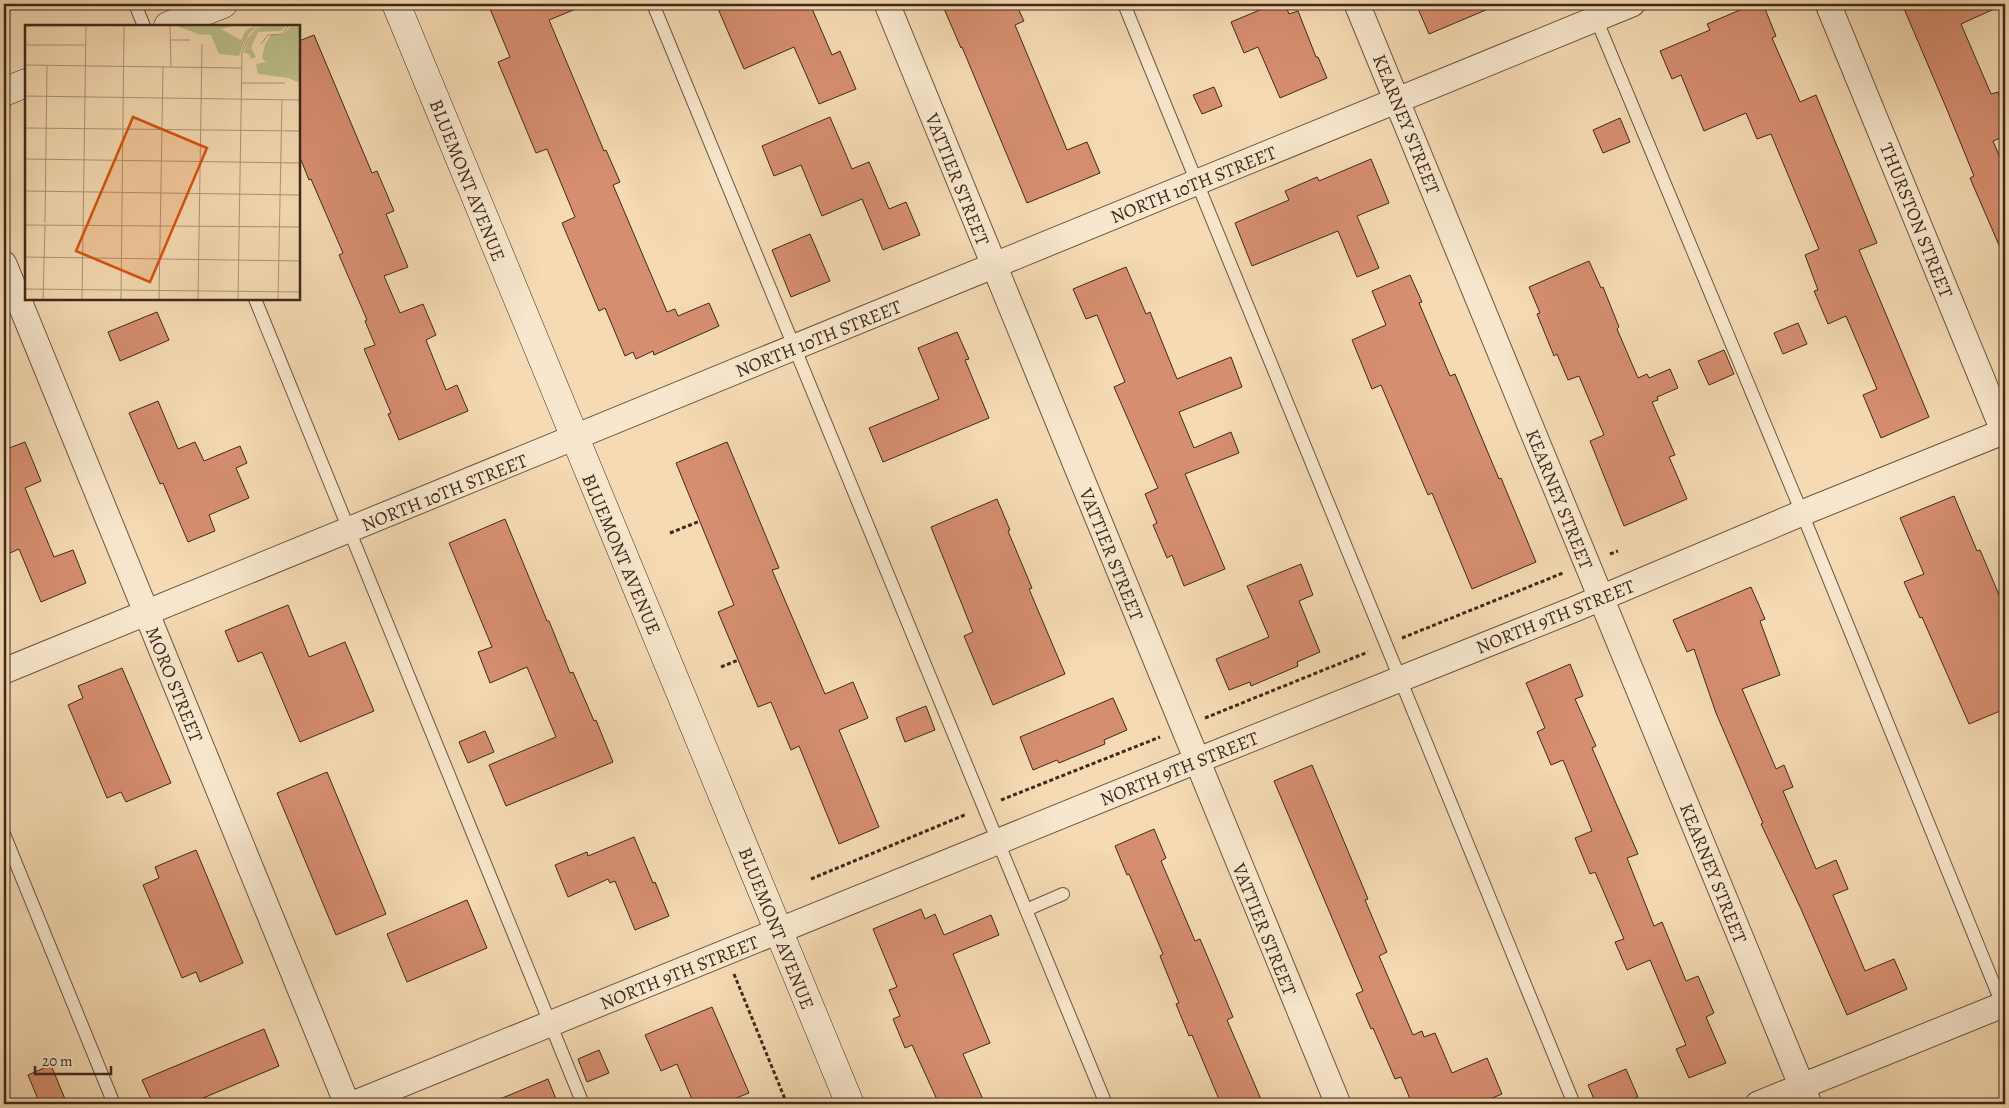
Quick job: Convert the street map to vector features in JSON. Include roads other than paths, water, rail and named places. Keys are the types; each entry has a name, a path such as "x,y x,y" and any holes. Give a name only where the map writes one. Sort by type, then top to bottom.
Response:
{"main road":[{"path":"170,25 223,4"},
{"name":"BLUEMONT AVENUE","path":"396,4 850,1104"},
{"path":"4,92 25,83"}],"street":[{"name":"VATTIER STREET","path":"887,4 1338,1104"},
{"name":"KEARNEY STREET","path":"1357,4 1806,1095"},
{"name":"NORTH 10TH STREET","path":"4,671 574,439 1397,100 1593,11 1632,4"},
{"name":"THURSTON STREET","path":"1828,4 2005,433"},
{"name":"MORO STREET","path":"4,264 347,1104"},
{"name":"NORTH 9TH STREET","path":"352,1104 1601,598 1802,513 2005,433"},
{"path":"1758,1104 1806,1095 2004,1007"}],"lane":[{"path":"136,4 144,25"},
{"path":"653,4 1106,1104"},
{"path":"1124,4 1574,1104"},
{"path":"1593,11 1802,513 2004,1007"},
{"path":"255,300 583,1104"},
{"path":"4,834 114,1104"},
{"path":"1026,910 1063,894"}]}
